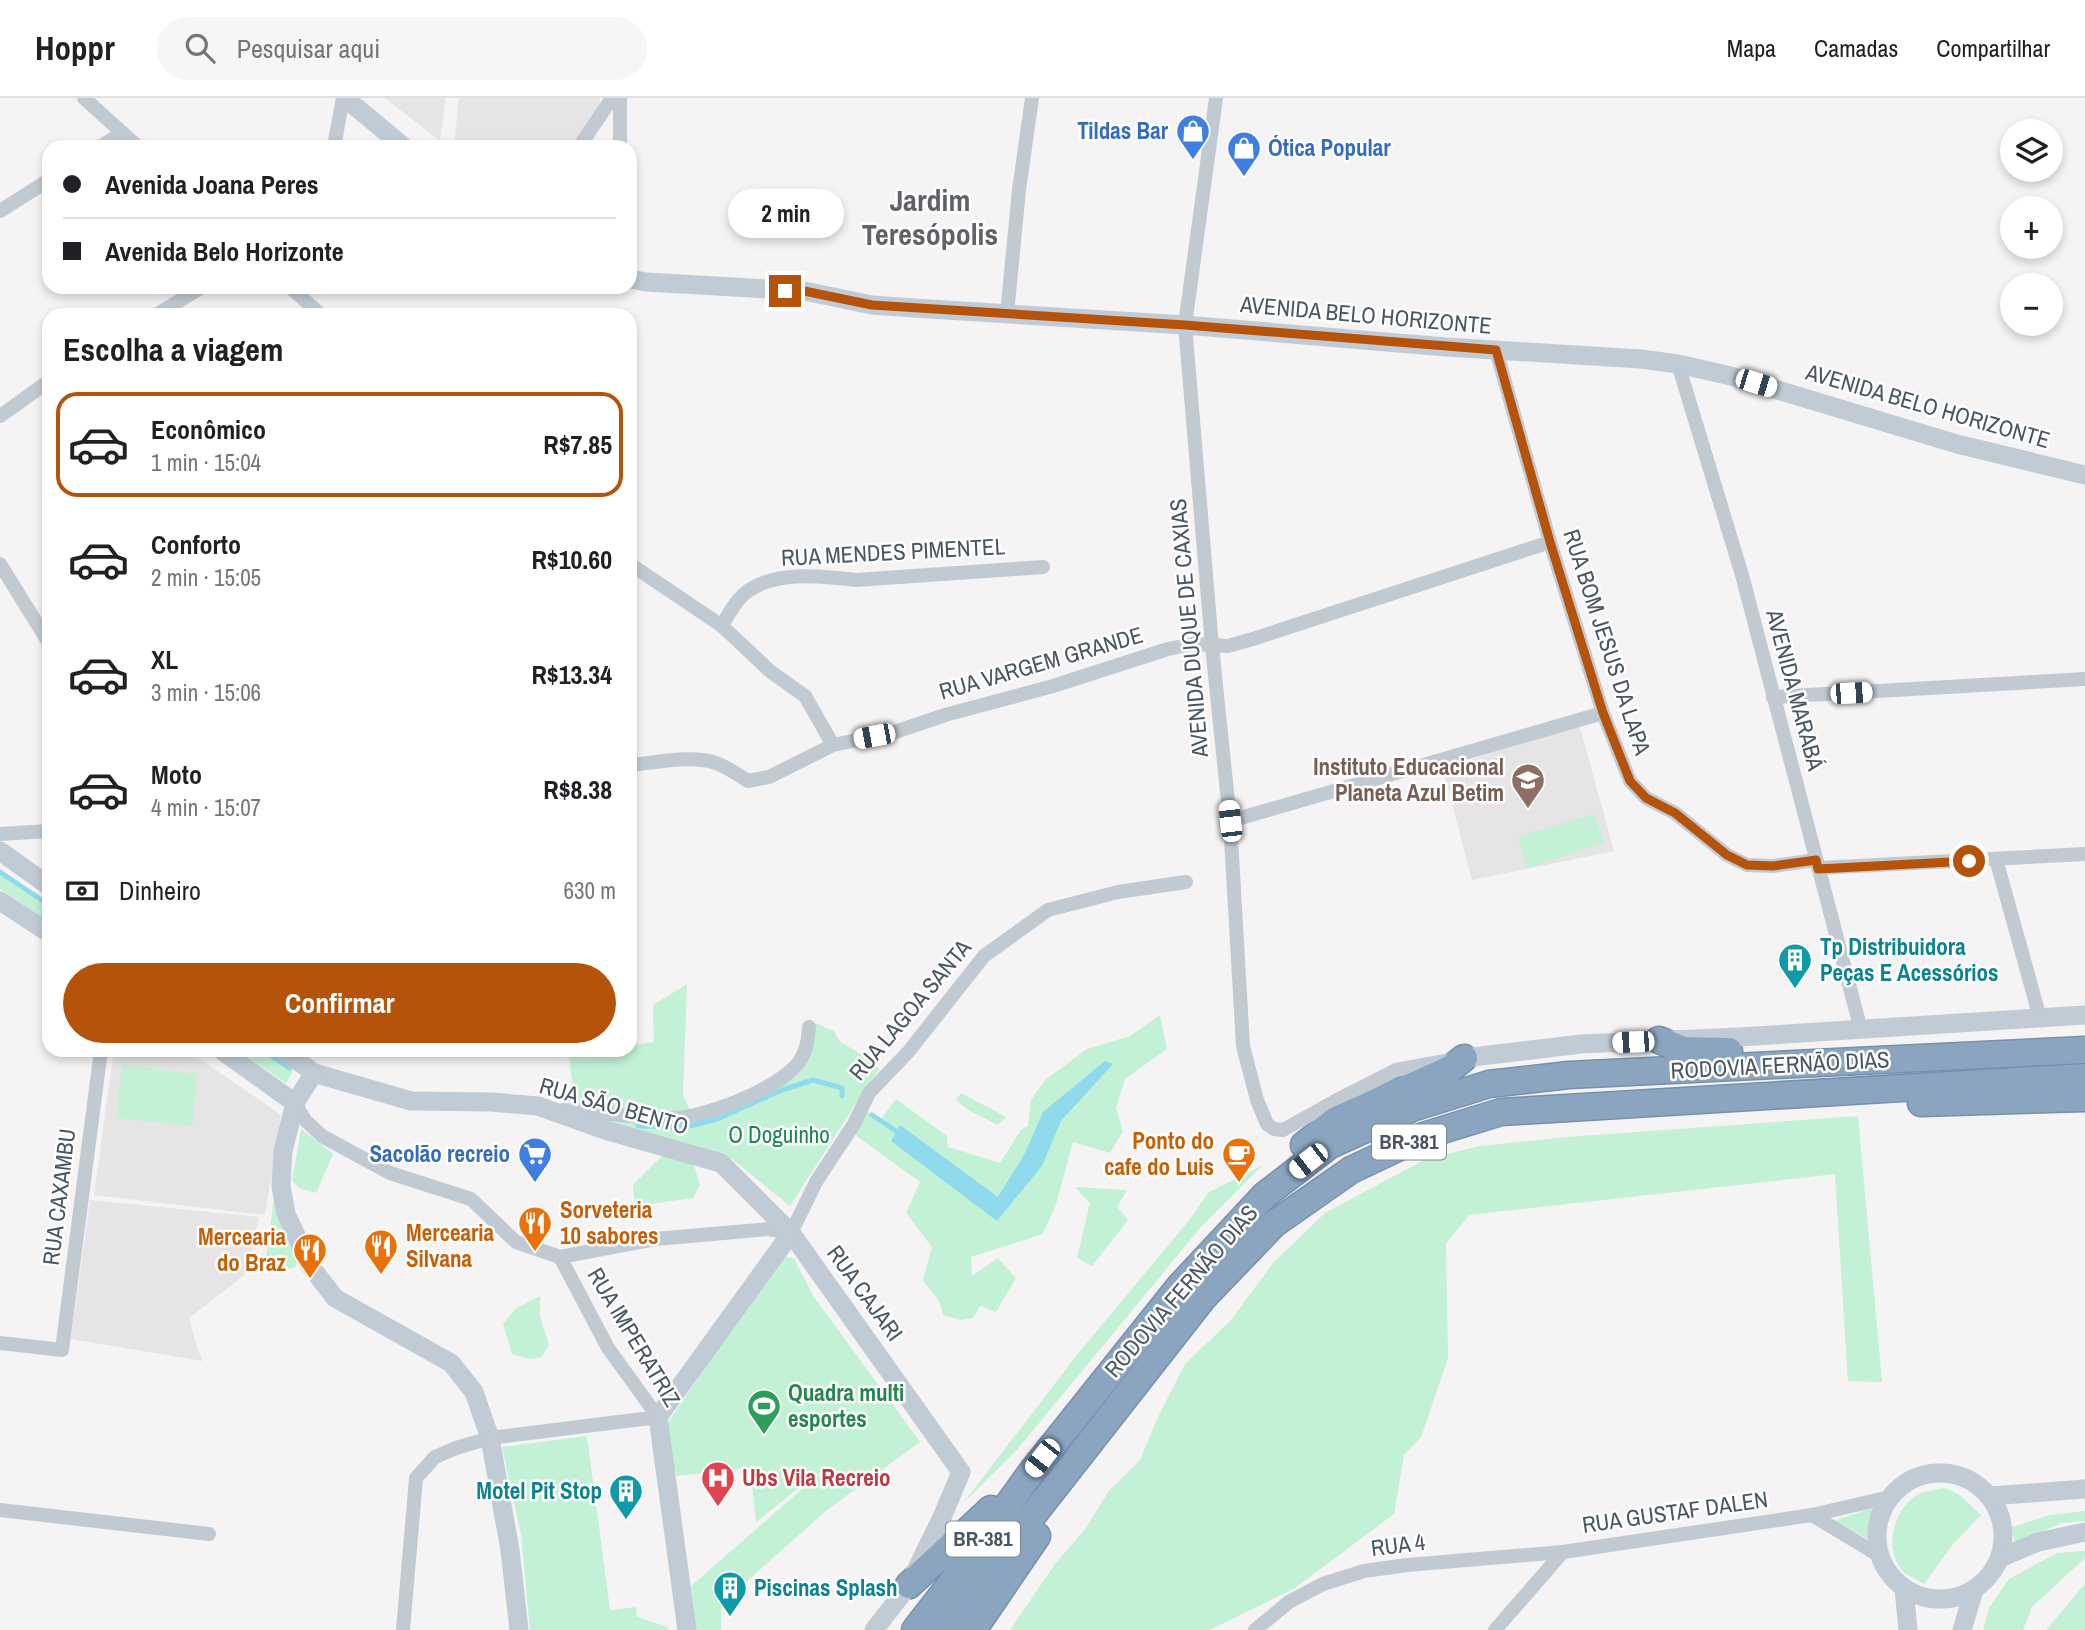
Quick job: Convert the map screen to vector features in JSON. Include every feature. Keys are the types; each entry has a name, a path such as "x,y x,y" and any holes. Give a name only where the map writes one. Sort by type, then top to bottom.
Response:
{"highway":[{"path":"1990,1055 2085,1039"},
{"name":"BR-381","path":"1659,1040 1683,1050 1820,1053 1845,1062"},
{"name":"RODOVIA FERNÃO DIAS","path":"915,1630 1033,1470 1179,1287 1265,1195 1330,1144 1412,1108 1489,1084 1572,1075 2085,1050"},
{"path":"1265,1195 1308,1140 1336,1120 1450,1069 1464,1058"},
{"name":"RODOVIA FERNÃO DIAS","path":"943,1630 1203,1298 1274,1224 1351,1170 1423,1136 1501,1112 2085,1077"},
{"name":"BR-381","path":"1812,1093 1929,1104 2085,1098"},
{"path":"973,1630 1080,1472 1102,1427"},
{"name":"BR-381","path":"909,1585 1033,1470"}],"street":[{"path":"84,98 130,140"},
{"path":"335,140 344,98 395,140"},
{"path":"584,140 612,98"},
{"path":"620,98 620,140"},
{"path":"1007,314 1019,190 1032,98"},
{"name":"AVENIDA DUQUE DE CAXIAS","path":"1216,98 1185,325 1212,646 1230,821 1243,1046 1257,1100 1267,1124 1274,1129 1283,1130 1396,1070 1464,1058"},
{"path":"111,140 122,133"},
{"path":"0,211 42,184"},
{"name":"AVENIDA BELO HORIZONTE","path":"637,280 804,291 872,305 1641,359 1731,376 1957,444 2085,475"},
{"path":"168,308 190,294"},
{"name":"RUA BOM JESUS DA LAPA","path":"1496,350 1550,542 1603,713 1630,781 1646,798 1675,813 1727,855 1747,865 1996,859 2085,854"},
{"name":"AVENIDA MARABÁ","path":"1678,365 1742,575 1861,1030"},
{"path":"0,416 42,386"},
{"name":"RUA VARGEM GRANDE","path":"637,764 694,760 712,762 728,768 748,781 769,777 833,745 895,732 1168,649 1193,644 1228,646 1550,542"},
{"path":"0,564 42,627"},
{"name":"RUA MENDES PIMENTEL","path":"722,626 744,594 780,578 833,577 867,580 1043,567"},
{"path":"637,569 722,626 771,672 805,695 833,745"},
{"path":"1773,697 2085,679"},
{"path":"1230,821 1603,713"},
{"path":"0,835 42,832"},
{"path":"0,851 42,881"},
{"path":"1996,859 2040,1018"},
{"name":"RUA LAGOA SANTA","path":"658,1417 790,1233 816,1182 854,1124 869,1093 909,1051 984,956 1048,910 1118,892 1186,881"},
{"path":"0,901 42,928"},
{"name":"BR-381","path":"1464,1058 1581,1044 1861,1030 2085,1015"},
{"path":"552,1110 671,1119 721,1108 789,1073 801,1060 807,1046 808,1027"},
{"name":"RUA CAXAMBU","path":"0,1343 62,1350 100,1057"},
{"path":"231,1057 295,1103"},
{"path":"292,1057 314,1073 295,1103 283,1151 281,1186 286,1214 311,1268 335,1298 451,1363 474,1392 490,1438 510,1550 519,1630"},
{"name":"RUA SÃO BENTO","path":"314,1073 411,1101 491,1102 538,1106 605,1130 721,1163 790,1233"},
{"name":"RUA IMPERATRIZ","path":"295,1103 305,1120 322,1136 390,1173 471,1199 516,1242 560,1257 608,1348 658,1417 687,1630"},
{"path":"560,1257 655,1239 769,1229 790,1233"},
{"name":"RUA CAJARI","path":"790,1233 961,1472 909,1585"},
{"path":"403,1630 416,1478 435,1457 456,1447 490,1438 658,1417"},
{"path":"1948,1473 1971,1480 1990,1496 2001,1517 2004,1537 2000,1558 1990,1576 1975,1590 1951,1598 1927,1598 1904,1588 1894,1580 1880,1556 1877,1529 1882,1507 1902,1485 1924,1475 1948,1473"},
{"path":"1990,1496 2085,1489"},
{"name":"RUA GUSTAF DALEN","path":"1495,1630 1563,1552 1812,1515 1890,1497"},
{"path":"0,1510 209,1534"},
{"path":"1812,1515 1880,1556"},
{"path":"2000,1558 2038,1542 2085,1532"},
{"name":"RUA 4","path":"1255,1630 1289,1602 1323,1584 1364,1571 1563,1552"},
{"name":"BR-381","path":"874,1630 909,1585"},
{"path":"1904,1588 1909,1630"},
{"path":"1962,1630 1975,1590"}],"shaded area":[{"path":"385,98 446,98 439,140"},
{"path":"459,98 600,98 600,104 576,140 455,140"},
{"name":"Instituto Educacional Planeta Azul Betim","path":"1579,724 1614,851 1472,880 1443,769"},
{"path":"113,1057 197,1057 281,1115 265,1215 94,1195"},
{"path":"90,1200 259,1217 247,1273 189,1318 203,1361 71,1339"}],"green space":[{"path":"1594,814 1604,843 1527,868 1518,837"},
{"path":"0,872 42,900 42,917 0,889"},
{"name":"O Doguinho","path":"687,984 683,1094 692,1115 776,1081 807,1046 808,1020 834,1031 840,1042 880,1069 790,1206 732,1159 577,1118 569,1057 637,1057 637,1045 654,1042 653,1005"},
{"path":"1160,1015 1167,1049 1125,1079 1116,1108 1123,1131 1110,1153 1073,1142 1056,1204 1043,1234 971,1257 972,1276 998,1258 1016,1278 996,1312 980,1306 973,1318 961,1320 943,1315 940,1303 923,1280 932,1247 906,1213 920,1182 854,1134 866,1111 881,1119 896,1099 947,1136 948,1147 1000,1163 1021,1130 1028,1126 1031,1100 1045,1080 1087,1049 1130,1036"},
{"path":"247,1057 276,1057 294,1069 286,1083"},
{"path":"122,1065 197,1074 192,1126 116,1118"},
{"path":"961,1093 1006,1117 998,1125 970,1111 956,1100"},
{"path":"1858,1116 1882,1382 1848,1381 1835,1174 1469,1215 1446,1244 1448,1358 1421,1437 1404,1455 1394,1514 1295,1588 1210,1630 1010,1630 1055,1564 1086,1528 1108,1492 1140,1460 1185,1364 1231,1320 1273,1263 1325,1213 1426,1159 1480,1146"},
{"path":"301,1129 333,1154 316,1193 299,1188 292,1181"},
{"path":"663,1155 691,1156 700,1185 693,1198 635,1206 633,1185"},
{"path":"277,1161 299,1259 294,1268 264,1270 272,1215"},
{"path":"1263,1165 1201,1227 1016,1451 965,1501 1076,1356 1190,1219 1209,1192"},
{"path":"1075,1187 1127,1190 1117,1207 1128,1220 1092,1266 1077,1258 1090,1203"},
{"path":"782,1255 794,1259 814,1297 920,1442 826,1511 721,1604 721,1630 696,1630 691,1586 816,1477 846,1463 815,1475 756,1522 750,1468 676,1476 675,1470 669,1471 664,1428"},
{"path":"540,1296 540,1316 549,1345 542,1357 530,1359 512,1354 503,1324 515,1309"},
{"path":"587,1436 610,1610 636,1607 637,1617 668,1627 668,1630 530,1630 521,1534 502,1447"},
{"path":"1944,1488 1958,1494 1981,1515 1953,1544 1924,1584 1905,1573 1898,1564 1892,1543 1893,1532 1902,1510 1917,1495"},
{"path":"1872,1508 1873,1542 1833,1521"},
{"path":"2085,1511 2085,1521 2061,1523 2015,1545 2012,1527 2050,1515"},
{"path":"2085,1551 2085,1558 2032,1607 2023,1630 1983,1630 1989,1608 2009,1579 2057,1553"},
{"path":"2084,1585 2085,1630 2046,1630"}],"water":[{"path":"1105,1061 1113,1064 1061,1121 1042,1166 997,1221 891,1141 900,1125 998,1197 1025,1153 1043,1112"}],"waterway":[{"path":"0,872 42,900"},
{"path":"273,1057 289,1068"},
{"path":"638,1126 686,1127 717,1119 782,1090 813,1080 842,1088 842,1096"},
{"path":"872,1115 896,1131"}],"place":[{"name":"Tildas Bar","path":"1193,161"},
{"name":"Ótica Popular","path":"1244,178"},
{"name":"Instituto Educacional Planeta Azul Betim","path":"1528,810"},
{"name":"Tp Distribuidora Peças E Acessórios","path":"1795,990"},
{"name":"Sacolão recreio","path":"535,1184"},
{"name":"Ponto do cafe do Luis","path":"1239,1184"},
{"name":"Sorveteria 10 sabores","path":"535,1253"},
{"name":"Mercearia Silvana","path":"381,1276"},
{"name":"Mercearia do Braz","path":"310,1280"},
{"name":"Quadra multi esportes","path":"764,1436"},
{"name":"Ubs Vila Recreio","path":"718,1508"},
{"name":"Motel Pit Stop","path":"626,1521"},
{"name":"Piscinas Splash","path":"730,1618"}],"district":[{"name":"Jardim Teresópolis","path":"930,218"}],"route":[{"path":"785,291 804,291 872,305 1185,325 1496,350 1550,542 1603,713 1630,781 1646,798 1675,813 1727,855 1747,865 1773,866 1816,860 1818,869 1969,861"}]}
